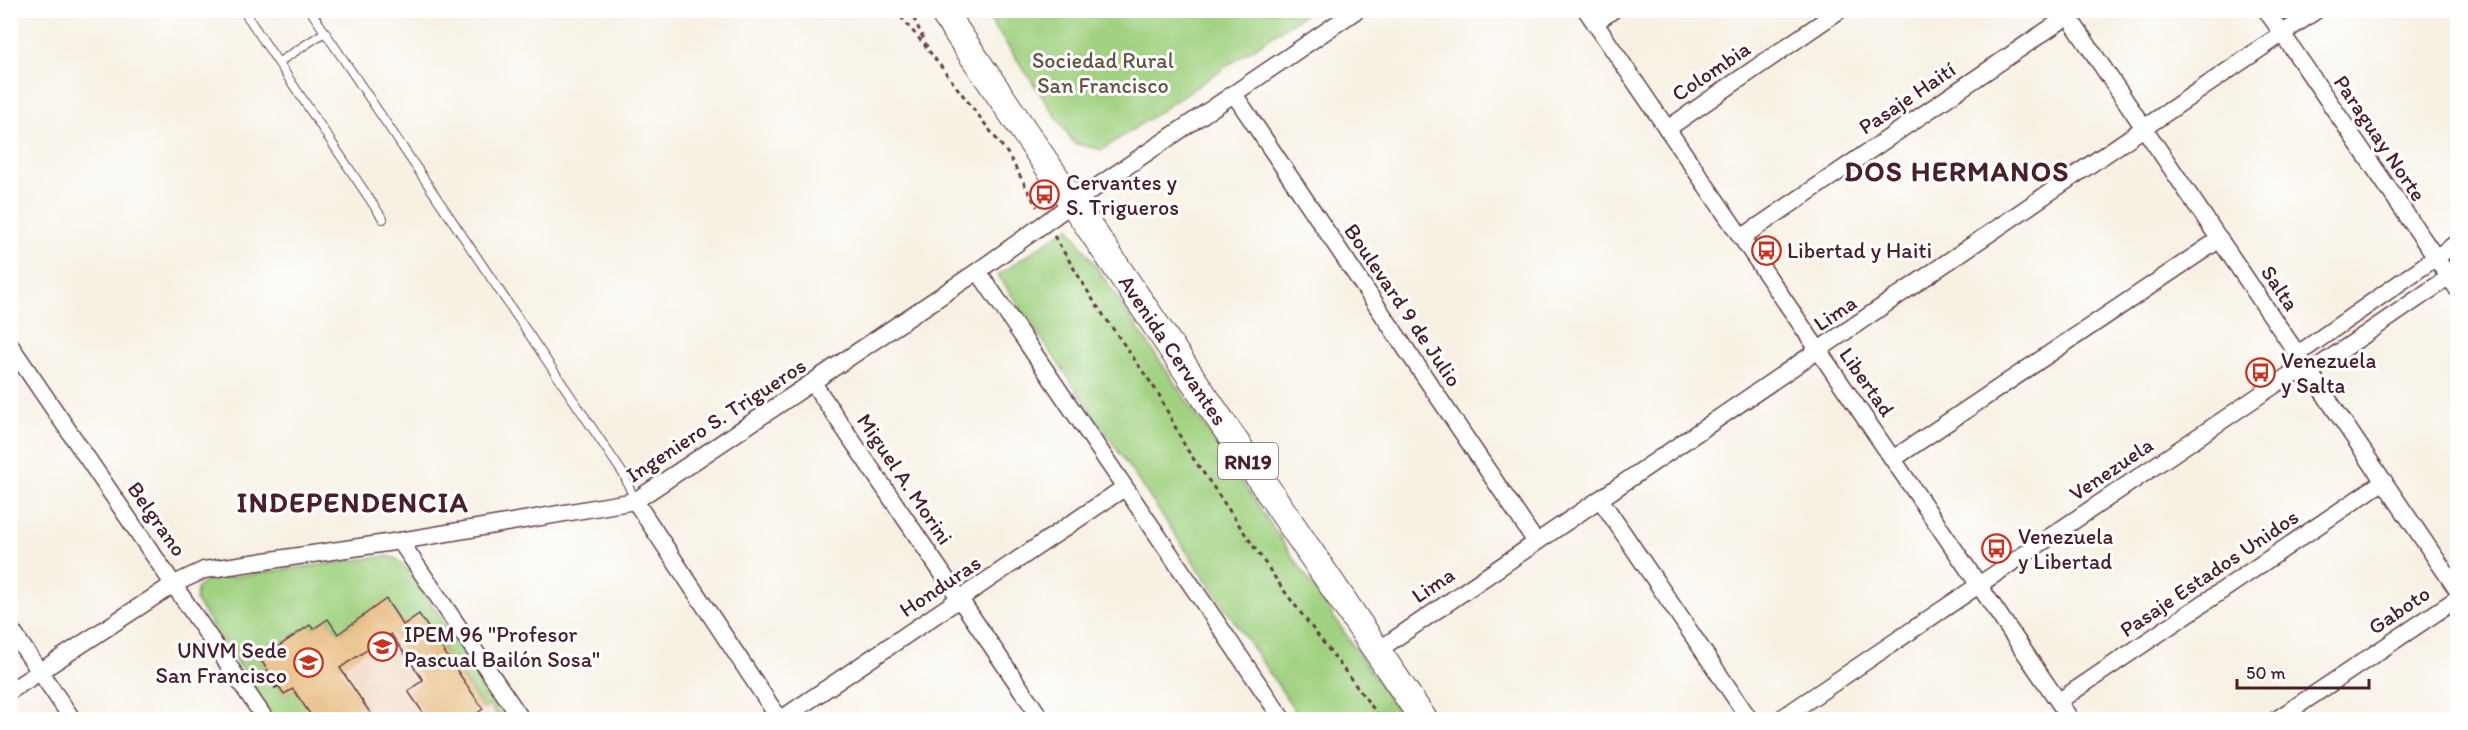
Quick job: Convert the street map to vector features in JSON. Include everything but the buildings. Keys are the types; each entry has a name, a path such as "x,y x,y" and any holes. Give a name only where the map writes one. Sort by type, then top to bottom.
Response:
{"main road":[{"name":"Avenida Cervantes","path":"942,10 1424,720"}],"street":[{"name":"Ingeniero S. Trigueros","path":"10,691 174,584 204,570 400,541 635,501 978,271 1072,203 1357,10"},
{"path":"1591,17 1613,10"},
{"name":"Colombia","path":"1667,129 1840,10"},
{"name":"Paraguay Norte","path":"2266,10 2435,258 2454,280"},
{"name":"Lima","path":"1377,651 2317,10"},
{"name":"Salta","path":"2066,13 2457,591"},
{"name":"Pasaje Haití","path":"1741,238 2066,13"},
{"name":"Libertad","path":"1591,17 2071,720"},
{"name":"Boulevard 9 de Julio","path":"1234,94 1536,542"},
{"path":"1893,459 2220,239"},
{"path":"2288,376 2298,354 2457,242"},
{"path":"978,271 1283,720"},
{"name":"Venezuela","path":"1779,720 2288,376 2310,372 2454,280"},
{"name":"Belgrano","path":"10,345 266,720"},
{"name":"Miguel A. Morini","path":"813,383 1042,720"},
{"name":"Pasaje Estados Unidos","path":"2059,701 2384,481"},
{"name":"Honduras","path":"780,719 1124,488"},
{"path":"1600,500 1750,720"},
{"path":"635,501 780,719"},
{"path":"400,541 522,720"},
{"name":"Gaboto","path":"2276,720 2457,598"},
{"path":"10,628 73,720"}],"lane":[{"path":"243,10 383,219"},
{"path":"310,10 624,475 635,501"},
{"path":"279,62 325,32"}],"path":[{"path":"895,10 1008,154 1095,303 1158,393 1186,448 1282,588 1382,720"},
{"path":"910,10 929,51"},
{"path":"274,688 278,686"}],"shaded area":[{"name":"IPEM 96 \"Profesor Pascual Bailón Sosa\"","path":"386,599 419,614 484,709 490,705 500,719 314,719 334,660 313,629 328,619 338,633"}],"green space":[{"name":"Sociedad Rural San Francisco","path":"984,11 1309,11 1102,150 1074,143"},
{"path":"1069,227 1403,719 1301,719 998,275"},
{"path":"386,556 395,558 407,569 512,719 500,719 490,705 484,709 419,615 403,625 386,600 338,634 328,619 313,629 310,625 260,659 284,694 306,680 314,719 274,719 196,601 197,588 208,580"}],"place":[{"name":"Cervantes y S. Trigueros","path":"1045,195"},
{"name":"Libertad y Haiti","path":"1766,250"},
{"name":"Venezuela y Salta","path":"2260,373"},
{"name":"Venezuela y Libertad","path":"1997,549"},
{"name":"IPEM 96 \"Profesor Pascual Bailón Sosa\"","path":"383,647"},
{"name":"UNVM Sede San Francisco","path":"308,663"}],"district":[{"name":"DOS HERMANOS","path":"1957,171"},
{"name":"INDEPENDENCIA","path":"353,502"}]}
